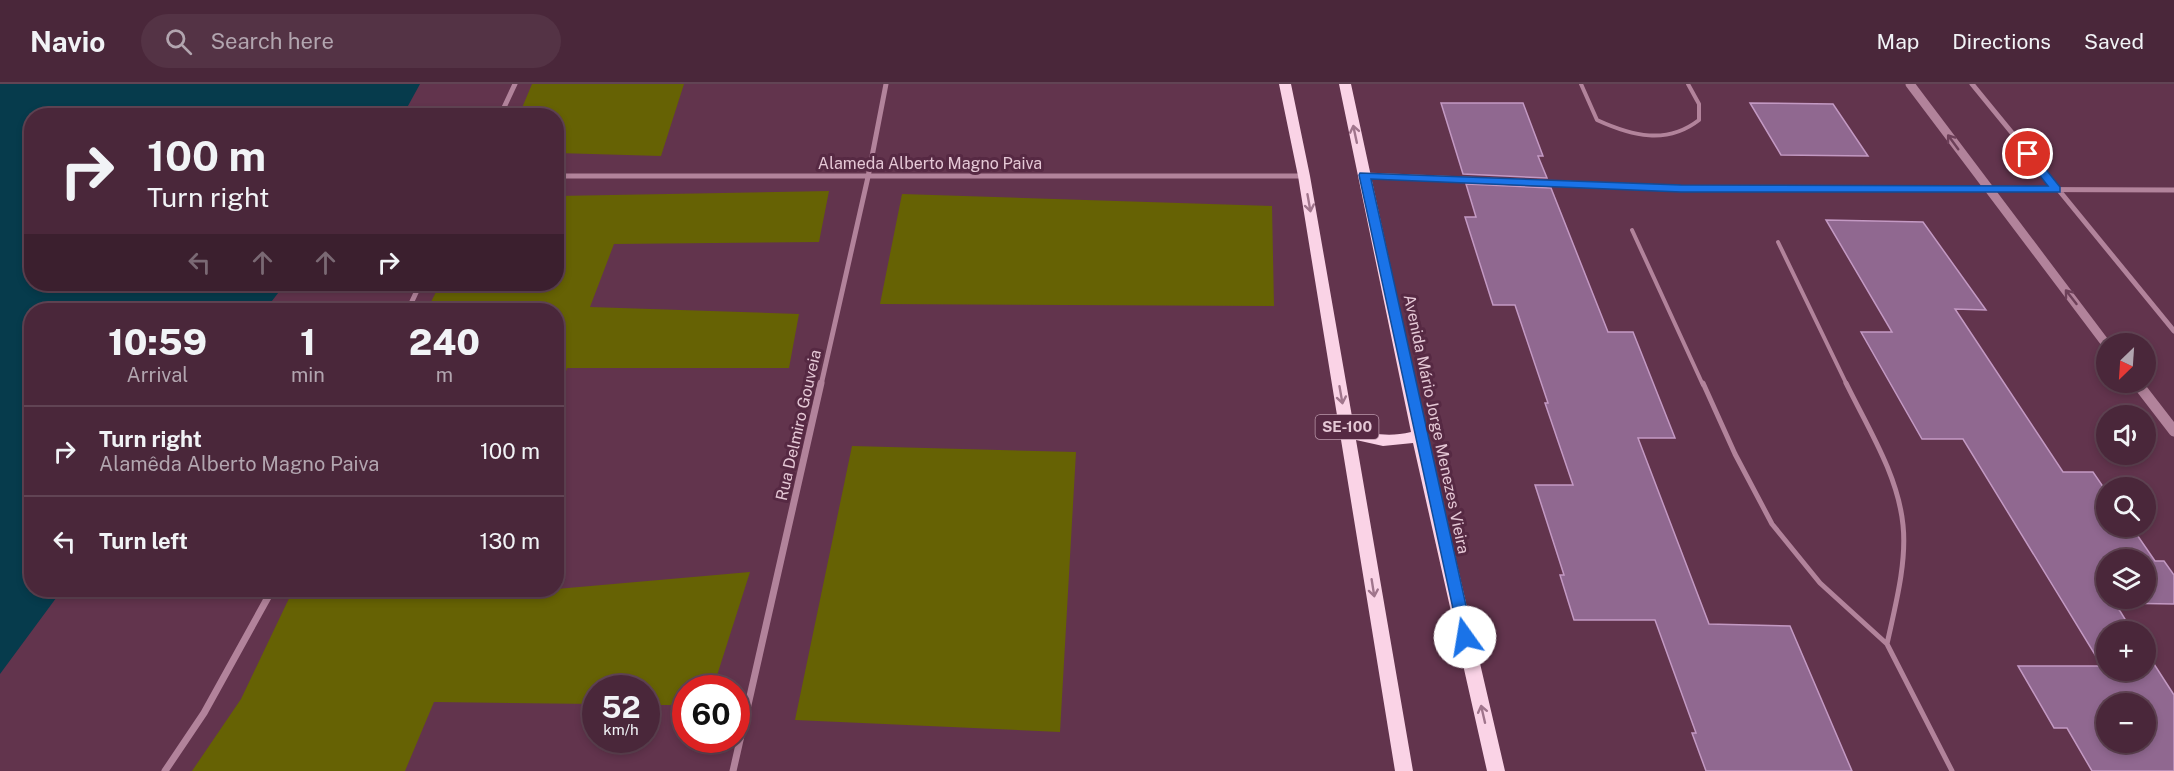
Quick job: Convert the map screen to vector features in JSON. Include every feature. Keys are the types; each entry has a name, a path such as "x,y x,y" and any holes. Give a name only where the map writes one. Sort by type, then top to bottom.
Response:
{"main road":[{"name":"SE-100","path":"1285,84 1304,176 1404,771"},
{"name":"Avenida Mário Jorge Menezes Vieira","path":"1345,84 1419,435 1496,771"},
{"path":"1347,431 1363,437 1389,441 1405,441 1419,435"}],"street":[{"path":"504,108 515,84"},
{"name":"Rua Delmiro Gouveia","path":"734,771 868,177 886,84"},
{"path":"1910,84 2098,333"},
{"path":"1972,84 2174,331"},
{"path":"1364,175 1681,188 2174,190"},
{"name":"Alameda Alberto Magno Paiva","path":"564,176 1304,176"},
{"path":"2145,393 2174,431"},
{"path":"165,771 204,713 268,597"}],"lane":[{"path":"1581,84 1596,120 1612,128 1642,135 1667,137 1688,130 1699,120 1699,104 1688,84"},
{"path":"1632,230 1735,454 1772,524 1820,583 1887,644 1952,771"},
{"path":"1778,242 1891,476 1903,525 1900,581 1887,644"}],"shaded area":[{"path":"532,84 684,84 661,156 564,153 564,108 522,108"},
{"path":"829,191 819,242 614,244 590,307 799,314 789,368 567,368 564,378 564,303 430,303 436,291 564,291 564,196"},
{"path":"902,194 1272,206 1274,306 880,304"},
{"path":"852,446 1076,452 1060,732 795,720"},
{"path":"750,572 717,675 672,675 672,705 660,705 660,675 582,675 582,704 434,702 405,771 192,771 241,699 290,597 564,597 564,588"}],"water":[{"path":"0,84 420,84 407,108 24,108 24,291 280,291 270,303 24,303 24,597 57,597 0,674"}],"building":[{"path":"1441,103 1523,103 1543,156 1538,156 1547,178 1463,174"},
{"path":"1750,103 1833,104 1868,156 1781,155"},
{"path":"1466,184 1551,188 1608,332 1633,332 1675,438 1638,438 1709,624 1790,626 1852,771 1706,771 1692,733 1696,733 1655,620 1574,620 1560,575 1564,575 1535,485 1573,485 1515,305 1493,305 1465,217 1476,217"},
{"path":"1826,220 1923,222 1986,310 1955,309 2063,472 2093,472 2096,477 2096,537 2139,537 2147,549 2096,549 2096,609 2119,609 2126,621 2096,621 2096,656 1963,439 1922,439 1861,332 1892,332"},
{"path":"2156,561 2164,561 2174,575 2174,604 2156,604"},
{"path":"2018,666 2096,666 2096,681 2156,681 2156,667 2174,695 2174,771 2092,771 2067,728 2054,728"}],"route":[{"path":"1465,637 1364,175 1681,188 2056,189 2028,154"}]}
